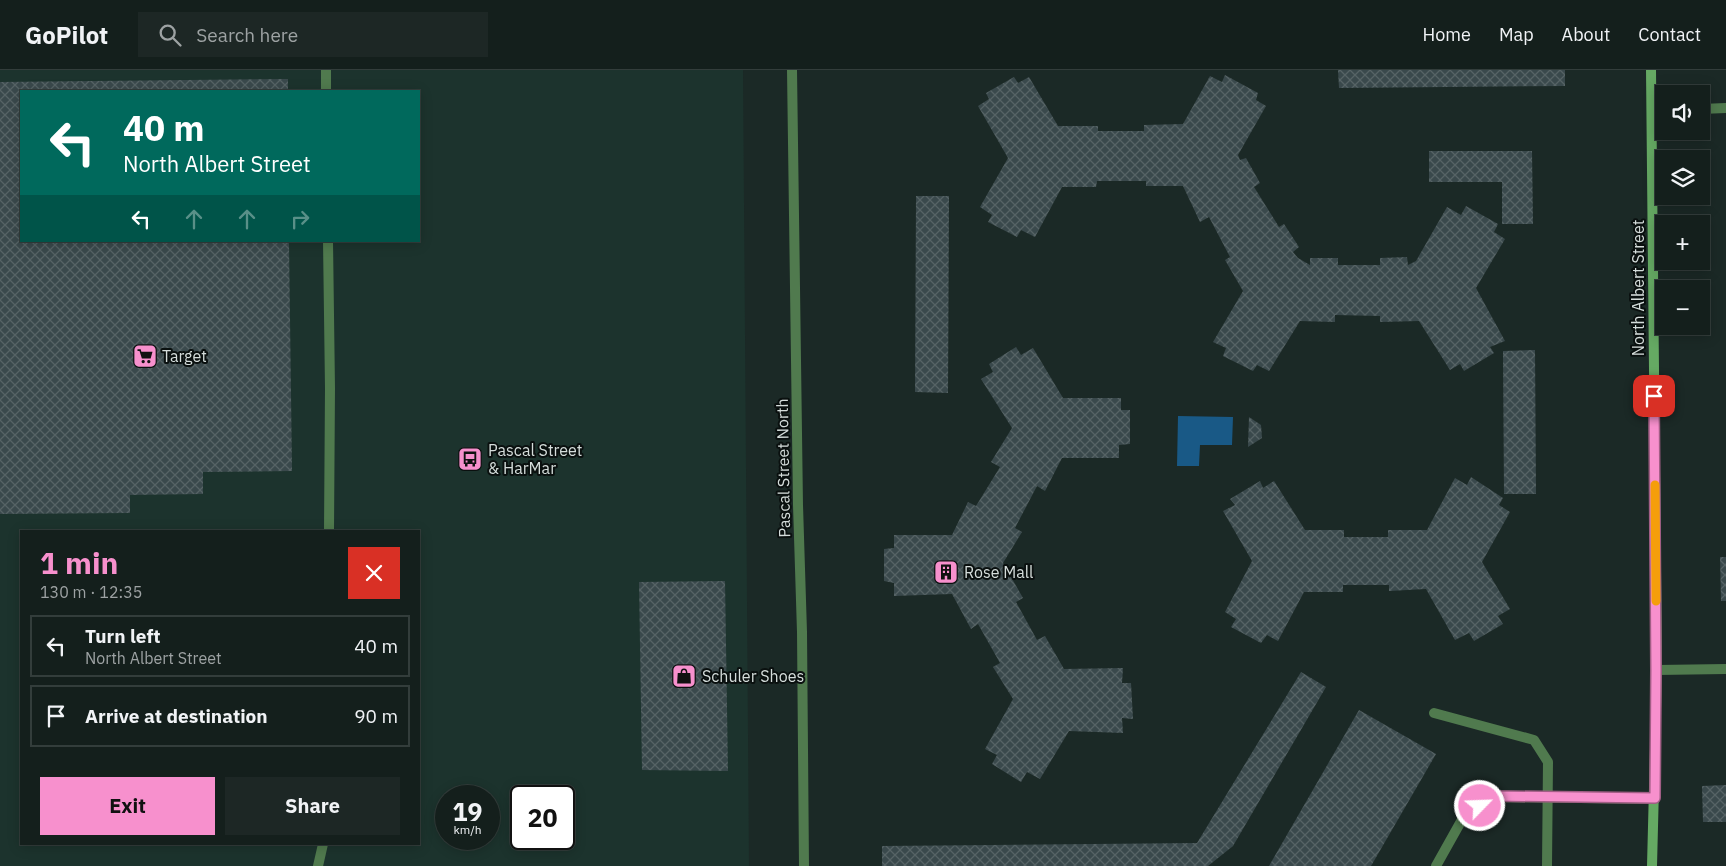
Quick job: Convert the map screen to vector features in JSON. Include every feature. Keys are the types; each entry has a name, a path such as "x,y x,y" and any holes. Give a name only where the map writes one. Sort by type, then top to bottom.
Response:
{"street":[{"path":"326,70 326,90"},
{"name":"Pascal Street North","path":"792,70 798,505 802,632 804,866"},
{"name":"North Albert Street","path":"1651,70 1656,670 1655,798 1652,866"},
{"path":"1710,109 1726,108"},
{"path":"328,242 329,530"},
{"path":"1656,670 1726,669"},
{"path":"1434,713 1534,740 1548,762 1547,866"},
{"path":"1436,866 1464,816 1495,796 1655,798"},
{"path":"318,866 323,845"}],"shaded area":[{"path":"0,70 743,70 749,866 0,866"}],"water":[{"path":"1178,416 1233,417 1232,445 1200,445 1199,466 1177,466"}],"building":[{"path":"1338,70 1565,70 1565,86 1339,88"},
{"path":"1225,75 1258,93 1256,100 1266,106 1238,155 1240,160 1246,158 1260,183 1254,187 1279,227 1284,224 1299,247 1293,252 1298,258 1310,265 1310,258 1338,258 1338,265 1380,265 1380,258 1407,257 1408,265 1416,261 1447,207 1461,215 1466,206 1498,224 1494,232 1505,239 1476,288 1505,341 1490,347 1494,353 1464,371 1460,364 1450,370 1419,321 1380,322 1380,316 1335,315 1335,322 1300,321 1269,371 1257,365 1253,371 1223,356 1226,348 1213,342 1243,291 1225,260 1230,257 1209,217 1200,222 1183,186 1146,186 1146,181 1097,181 1096,187 1062,187 1035,237 1021,230 1017,237 988,222 992,215 980,207 1008,158 978,106 989,99 986,93 1014,77 1018,83 1029,77 1058,126 1098,126 1098,131 1144,131 1144,125 1183,124 1210,76 1222,82"},
{"name":"Target","path":"288,79 288,90 20,90 20,242 289,242 292,471 203,472 203,494 130,495 130,513 0,514 0,82"},
{"path":"1429,151 1532,151 1533,224 1502,224 1502,182 1429,182"},
{"path":"916,196 949,196 948,393 915,392"},
{"name":"Rose Mall","path":"1016,347 1021,355 1033,348 1063,398 1121,398 1121,410 1130,410 1130,444 1119,445 1119,458 1062,458 1045,491 1037,486 1015,528 1022,532 1003,563 1023,598 1016,602 1037,640 1045,636 1064,669 1123,668 1122,683 1131,683 1133,719 1122,718 1123,733 1069,731 1040,779 1027,772 1021,782 992,764 997,755 985,749 1013,699 993,667 1000,663 978,624 971,629 952,594 894,596 894,583 884,581 884,549 894,548 894,535 952,535 968,502 976,506 1000,467 991,462 1012,428 981,379 993,372 989,364"},
{"path":"1535,350 1536,494 1504,494 1503,351"},
{"path":"1249,417 1261,425 1262,438 1248,447"},
{"path":"1471,477 1503,498 1499,505 1510,512 1482,562 1510,609 1498,616 1503,624 1474,641 1469,633 1455,640 1426,589 1389,591 1389,585 1343,585 1343,592 1304,592 1278,641 1267,635 1261,643 1231,627 1236,619 1225,612 1252,561 1223,511 1235,505 1230,499 1260,481 1263,488 1274,481 1305,530 1344,530 1344,537 1388,537 1388,530 1427,530 1455,478 1467,485"},
{"path":"1720,557 1726,557 1726,601 1721,601"},
{"name":"Schuler Shoes","path":"725,581 728,771 642,770 639,582"},
{"path":"1301,672 1326,687 1233,846 1208,866 882,866 882,846 1197,843"},
{"path":"1359,710 1436,754 1371,866 1269,866"},
{"path":"1726,785 1726,822 1703,822 1702,786"}],"slow traffic":[{"path":"1655,485 1656,601"}],"place":[{"name":"Target","path":"145,356"},
{"name":"Pascal Street & HarMar","path":"470,459"},
{"name":"Rose Mall","path":"946,572"},
{"name":"Schuler Shoes","path":"684,676"}],"route":[{"path":"1480,806 1495,796 1655,798 1654,396"}]}
